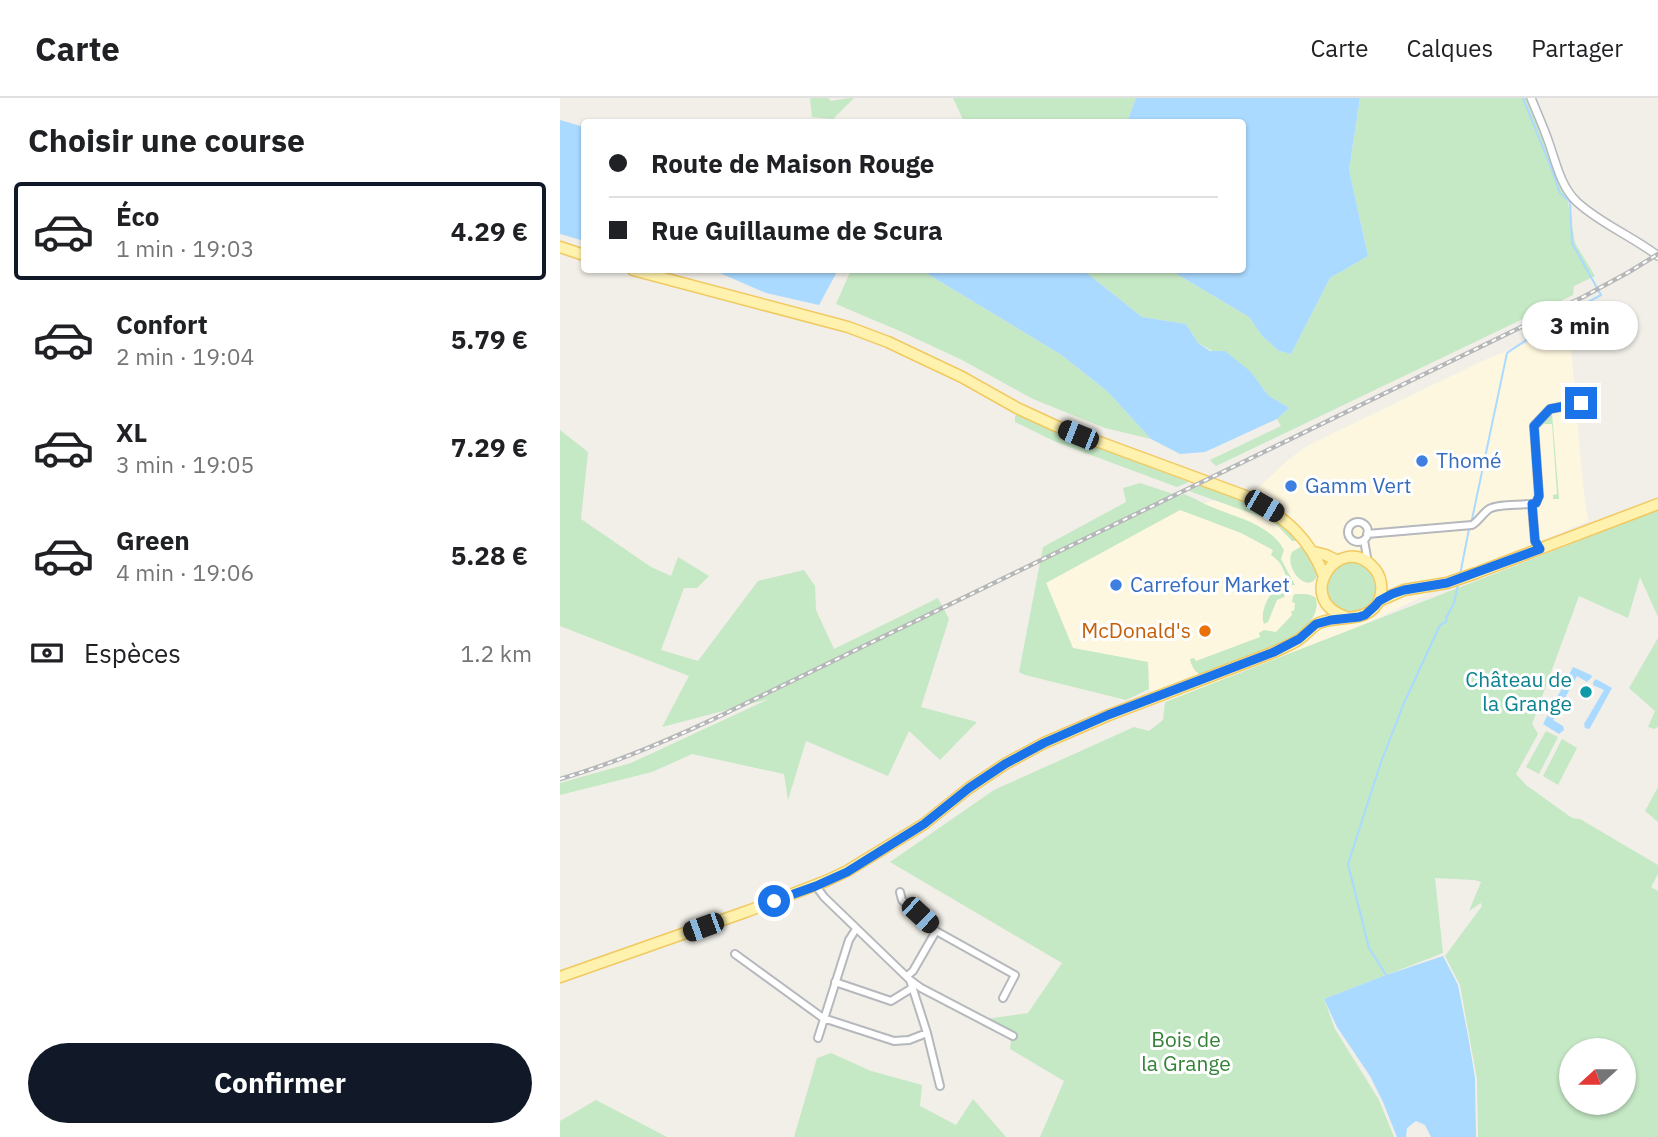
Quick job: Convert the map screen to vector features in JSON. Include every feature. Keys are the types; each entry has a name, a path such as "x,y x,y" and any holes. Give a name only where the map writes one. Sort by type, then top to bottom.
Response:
{"main road":[{"path":"560,247 581,254"},
{"path":"644,273 848,327 888,342 1056,426 1251,498 1278,514 1296,530 1314,552 1324,576"},
{"path":"560,977 816,886 847,872 924,824 969,788 1005,764 1044,743 1108,715 1274,652 1299,639 1316,624 1365,615 1379,601 1404,590 1447,583 1658,504"},
{"path":"1314,552 1338,561"},
{"path":"1346,617 1338,615 1326,603 1321,589 1327,569 1338,561 1350,558 1368,563 1377,572 1381,584 1379,601"},
{"path":"1381,584 1404,590"},
{"path":"1316,624 1326,603"}],"street":[{"path":"1531,98 1565,185 1575,200 1600,220 1658,256"},
{"path":"1540,549 1535,541 1534,503 1539,496 1534,426 1550,409 1581,403"},
{"path":"1355,541 1366,537 1472,525 1495,506 1534,503"},
{"path":"1355,541 1350,538 1349,527 1359,522 1367,528 1368,563"},
{"path":"1350,558 1355,554 1355,541"},
{"path":"816,886 856,929 909,978 933,994 1013,1036"},
{"path":"900,892 902,900 936,931 1016,975 1003,998"},
{"path":"818,1038 849,940 856,929"},
{"path":"936,931 909,978 927,1033 940,1086"},
{"path":"735,954 823,1018 894,1041 908,1040 927,1033"},
{"path":"835,982 891,1001 912,988"}],"shaded area":[{"path":"1570,337 1588,521 1509,555 1357,628 1165,702 1149,689 1148,662 1073,648 1046,582 1180,510 1258,488 1307,446 1482,361 1540,338"}],"green space":[{"path":"810,98 828,98 831,101 854,98 833,119 812,117"},
{"path":"953,98 1136,98 1128,119 963,119"},
{"path":"1360,98 1528,98 1567,197 1575,243 1595,276 1574,286 1573,295 1216,466 1210,460 1281,426 1277,419 1289,408 1268,395 1251,372 1198,343 1186,324 1142,317 1087,273 1175,273 1249,317 1262,336 1279,351 1291,354 1330,278 1368,256 1349,170"},
{"path":"850,273 926,273 1060,354 1107,391 1151,439 1105,428 1033,399 962,360 836,304"},
{"path":"1552,413 1559,499 1553,499 1553,495 1557,494 1552,424 1544,424 1538,429 1538,451 1537,428"},
{"path":"1017,414 1189,482 1177,487 1056,442 1015,422"},
{"path":"560,430 588,452 581,519 651,567 671,576 678,557 709,576 697,588 684,588 661,650 698,661 758,581 804,570 815,586 816,610 834,649 938,598 949,619 921,707 977,722 940,760 909,731 888,776 806,741 788,800 784,774 692,754 652,772 560,795 560,783 631,763 769,699 662,727 689,676 560,626"},
{"path":"1140,483 1179,496 1184,494 1262,528 1278,541 1284,550 1281,559 1295,585 1290,585 1281,565 1271,555 1273,550 1241,533 1180,510 1046,583 1073,648 1148,662 1149,689 1126,700 1019,672 1043,547 1126,502 1123,488"},
{"path":"1201,485 1266,511 1299,541 1292,541 1276,524 1267,519 1189,491"},
{"name":"Bois de la Grange","path":"1658,510 1658,617 1640,577 1628,618 1579,596 1532,724 1538,734 1516,774 1526,785 1572,818 1580,819 1658,865 1658,874 1651,887 1658,891 1658,1137 1478,1137 1477,1079 1460,985 1445,956 1482,906 1481,903 1469,911 1481,882 1435,878 1443,953 1324,999 1335,1029 1379,1100 1394,1137 1040,1137 1064,1081 1010,1049 1011,1040 979,1020 1028,1013 1062,963 890,862 994,790 1134,727 1149,731 1163,720 1165,702"},
{"path":"1300,547 1305,549 1319,571 1311,582 1300,579 1291,566 1292,552"},
{"path":"1349,561 1370,570 1376,589 1369,607 1361,612 1346,614 1329,606 1323,581 1333,567"},
{"path":"1272,593 1286,593 1277,600 1268,622 1264,624 1264,608"},
{"path":"1295,594 1316,598 1315,613 1306,626 1292,638 1253,657 1202,676 1194,669 1190,659 1194,658 1196,661 1260,637 1259,633 1264,630 1276,632 1292,615 1291,611 1294,611 1295,603 1292,602"},
{"path":"1658,638 1658,727 1654,729 1648,727 1655,711 1629,688"},
{"path":"1546,731 1558,737 1539,774 1526,767"},
{"path":"1562,739 1577,748 1558,785 1543,776"},
{"path":"1658,787 1658,822 1645,811"},
{"path":"831,1053 871,1071 922,1085 920,1106 956,1125 973,1099 1006,1137 794,1137 817,1058"},
{"path":"596,1100 667,1137 560,1137 560,1121"}],"water":[{"path":"1136,98 1360,98 1349,170 1368,256 1330,278 1291,354 1279,351 1262,336 1249,317 1175,273 1246,273 1246,119 1128,119"},
{"path":"560,120 581,126 581,240 560,234"},
{"path":"720,273 836,273 819,305 766,293"},
{"path":"926,273 1087,273 1142,317 1186,324 1198,343 1210,351 1225,351 1251,372 1268,395 1289,408 1277,419 1205,452 1180,454 1151,439 1107,391 1060,354"},
{"path":"1573,667 1592,677 1587,682 1577,676 1553,720 1563,726 1564,730 1559,734 1543,724"},
{"path":"1596,679 1612,688 1588,729 1584,724 1604,690 1593,685"},
{"path":"1443,956 1458,985 1468,1036 1475,1078 1476,1137 1431,1137 1425,1125 1416,1121 1407,1128 1406,1137 1397,1137 1370,1076 1337,1027 1324,999"}],"waterway":[{"path":"1471,524 1507,353 1559,318 1601,295 1572,243 1570,202 1560,193 1523,98"},
{"path":"1460,575 1469,529"},
{"path":"1386,975 1369,948 1348,864 1381,762 1404,703 1440,625 1446,622 1458,584"}],"railway":[{"path":"560,779 642,750 722,715 1583,297 1658,254"}],"place":[{"name":"Thomé","path":"1422,461"},
{"name":"Gamm Vert","path":"1291,486"},
{"name":"Carrefour Market","path":"1116,585"},
{"name":"McDonald's","path":"1205,631"},
{"name":"Château de la Grange","path":"1586,692"}],"route":[{"path":"774,901 847,872 924,824 969,788 1005,764 1044,743 1108,715 1274,652 1299,639 1316,624 1365,615 1379,601 1392,594 1447,583 1540,549 1535,541 1532,504 1536,503 1539,496 1534,426 1550,409 1581,403"}]}
